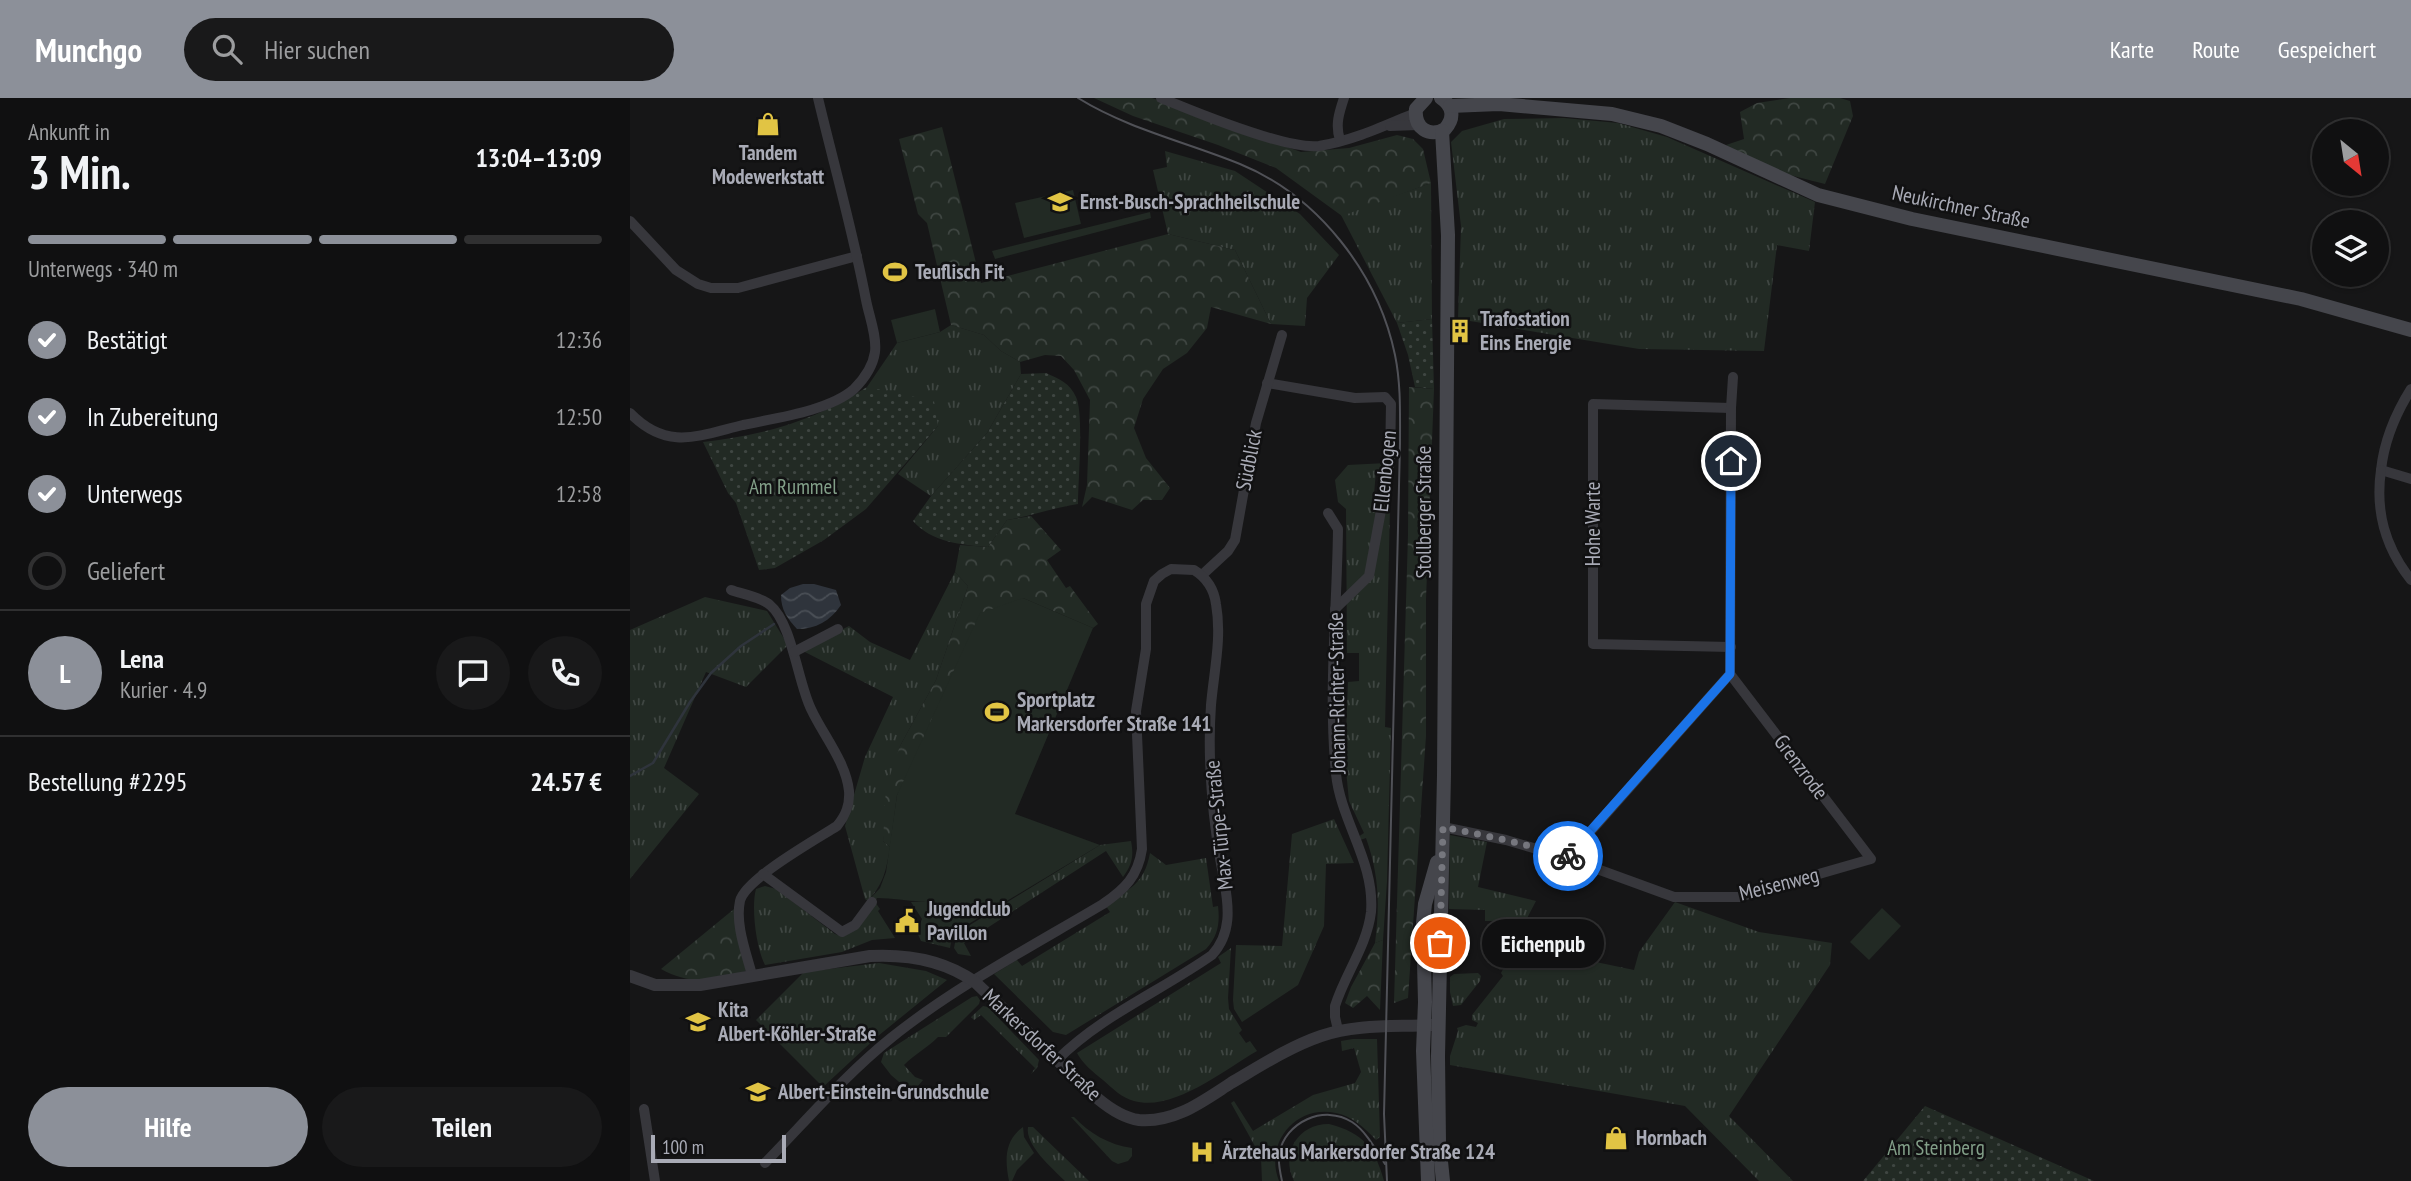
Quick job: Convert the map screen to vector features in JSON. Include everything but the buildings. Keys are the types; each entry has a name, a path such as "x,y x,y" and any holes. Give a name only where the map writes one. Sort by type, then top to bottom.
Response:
{"main road":[{"name":"Neukirchner Straße","path":"1446,102 1612,114 1661,126 1728,153 1818,195 1912,219 2301,299 2411,330"},
{"name":"Stollberger Straße","path":"1443,1181 1432,1025 1443,830 1448,234 1445,191 1428,115 1446,102"},
{"name":"Neukirchner Straße","path":"1428,115 1460,116 1510,106"},
{"name":"Stollberger Straße","path":"1428,1181 1423,1051 1432,1025"}],"street":[{"path":"630,413 646,428 663,436 694,438 816,407 850,392 863,378 875,351 857,256 818,98"},
{"path":"1161,98 1294,146 1316,146 1340,141 1428,115"},
{"path":"1340,141 1337,130 1338,114 1344,98"},
{"path":"630,221 676,270 710,288 738,288 857,256"},
{"name":"Südblick","path":"1202,575 1228,551 1235,540 1256,422 1282,335"},
{"path":"1567,858 1730,674 1733,377"},
{"name":"Ellenbogen","path":"1267,383 1335,395 1385,397 1391,404 1390,461 1369,576 1335,609"},
{"path":"2411,389 2389,434 2383,454 2378,500 2384,534 2392,552 2411,580"},
{"name":"Hohe Warte","path":"1731,408 1593,404 1593,644 1731,647"},
{"path":"2381,470 2411,479"},
{"name":"Johann-Richter-Straße","path":"1328,513 1338,530 1333,680 1336,775 1344,811 1365,860 1371,896 1367,931 1335,1006 1338,1030"},
{"path":"765,1163 873,1053 894,1036 975,982 1103,904 1134,877 1142,849 1136,741 1137,695 1146,649 1146,604 1154,581 1171,569 1194,570 1202,575"},
{"name":"Max-Türpe-Straße","path":"1057,1060 1070,1047 1115,1014 1212,955 1222,944 1227,928 1226,893 1214,814 1210,747 1211,703 1218,644 1217,606 1214,592 1202,575"},
{"path":"731,590 770,605 780,621 794,652 809,706 846,777 849,805 837,825 762,874 740,897 738,915 752,975"},
{"path":"794,652 838,629"},
{"name":"Grenzrode","path":"1730,674 1871,859"},
{"name":"Meisenweg","path":"1443,830 1506,840 1567,858 1674,897 1739,897 1871,859"},
{"path":"762,874 842,932 855,925 872,902"},
{"name":"Markersdorfer Straße","path":"630,976 655,985 718,984 752,975 870,956 893,955 912,957 951,968 975,982 1112,1110 1130,1118 1174,1116 1190,1109 1267,1061 1338,1030 1432,1025"},
{"path":"645,1109 655,1181"}],"green space":[{"path":"1094,98 1152,98 1301,152 1349,148 1397,135 1413,139 1423,149 1431,183 1342,216 1276,168 1133,116"},
{"path":"1790,98 1840,98 1850,101 1853,116 1825,184 1778,172 1726,145 1744,139 1740,112 1757,103"},
{"path":"1564,118 1618,123 1667,137 1815,202 1809,251 1777,245 1764,351 1639,349 1458,319 1461,226 1451,142 1462,131 1504,119"},
{"path":"942,127 981,283 1168,234 1235,250 1271,324 1211,307 1207,328 1187,353 1163,369 1143,399 1134,428 1146,458 1170,488 1162,500 1143,500 1132,510 1092,497 1082,507 1087,485 1090,400 1074,370 1061,356 1045,355 1020,362 1001,351 984,335 951,325 927,223 918,214 899,139"},
{"path":"1165,151 1235,171 1300,214 1339,255 1307,298 1305,326 1271,324 1235,250 1168,234 1153,170 1167,167"},
{"path":"1431,183 1432,319 1397,323 1341,215"},
{"path":"1073,190 1081,224 1024,238 1015,203"},
{"path":"1150,212 1151,218 995,259 992,251"},
{"path":"935,309 940,332 897,343 891,320"},
{"path":"1432,319 1434,389 1415,387 1397,323"},
{"path":"951,325 984,335 1001,351 1020,362 1021,374 987,433 931,496 898,474 938,426 867,387 897,343 940,332"},
{"path":"1046,373 1074,392 1078,405 1078,504 1007,520 988,547 948,541 920,528 913,521 931,496 987,433 1021,374"},
{"name":"Am Rummel","path":"867,387 934,401 938,426 866,509 824,540 775,568 759,570 736,503 728,493 703,442 788,425 828,409"},
{"path":"1409,387 1434,389 1426,599 1426,736 1408,998 1394,1003 1408,535"},
{"path":"1387,463 1385,472 1376,471 1373,506 1390,506 1385,727 1391,728 1387,881 1383,940 1375,943 1378,915 1376,877 1366,838 1360,840 1358,837 1364,833 1349,801 1345,759 1348,682 1359,681 1359,653 1347,653 1346,509 1338,502 1335,480 1348,465"},
{"path":"1031,516 1061,550 1047,560 1066,588 1070,586 1098,624 1093,628 1023,598 897,795 890,847 883,841 886,787 900,746 936,680 968,586 955,572 960,545 988,547 1007,520"},
{"path":"955,572 968,586 936,680 900,746 883,841 890,847 887,863 881,882 868,901 865,899 845,826 865,757 893,697 801,650 849,626 870,642 910,660"},
{"path":"705,597 767,611 788,645 746,687 706,672 664,768 699,794 630,879 630,630"},
{"name":"Sportplatz Markersdorfer Straße 141","path":"1023,598 1093,628 1015,814 1100,845 952,934 955,916 942,923 927,901 877,898 875,902 868,901 880,888 886,872 897,795 980,613"},
{"path":"1334,819 1354,863 1326,864 1324,926 1298,985 1242,1022 1234,1009 1233,1000 1236,945 1282,946 1292,834"},
{"path":"1450,835 1487,842 1478,887 1536,901 1500,970 1495,965 1498,921 1485,921 1485,910 1449,909"},
{"path":"1131,841 1132,860 1123,877 1106,851 964,943 971,956 958,954 954,948 957,933 1100,845"},
{"path":"1150,853 1166,865 1206,858 1213,907 1218,906 1216,934 1206,949 1066,1035 1053,1032 994,974 1017,960 1022,966 1110,912 1106,906 1140,879"},
{"path":"765,886 776,889 841,936 875,902 895,938 872,940 842,952 765,965 757,938 754,906 756,889"},
{"path":"927,901 956,915 950,948 921,941 917,932 922,919 911,902"},
{"path":"1675,902 1759,932 1832,943 1830,965 1729,1116 1793,1181 1759,1181 1685,1106 1450,1065 1457,1028 1466,1025 1476,1027 1478,1023 1472,1020 1472,1015 1503,976 1501,973 1522,934 1550,940 1548,952 1634,970 1639,952"},
{"path":"1882,908 1901,926 1869,960 1850,942"},
{"path":"734,909 746,971 703,980 682,978 661,969"},
{"path":"1383,940 1380,1010 1367,996 1353,1008 1345,1003 1351,987 1375,943"},
{"path":"1231,948 1229,1009 1242,1030 1239,1033 1246,1043 1250,1041 1257,1051 1198,1087 1181,1095 1149,1103 1130,1100 1121,1095 1082,1061 1077,1053 1221,963 1218,957"},
{"path":"879,963 926,971 947,980 878,1036 823,1087 756,1020 804,972"},
{"path":"1478,973 1481,976 1480,981 1461,1005 1453,1006 1450,977 1454,974"},
{"path":"977,996 979,1004 946,1037 938,1037 904,1065 915,1077 923,1080 912,1093 891,1075 881,1062 884,1053"},
{"path":"983,1006 988,1007 1039,1060 1037,1068 1031,1074 1035,1068 981,1015 974,1020 971,1017"},
{"path":"1377,1039 1380,1137 1376,1140 1358,1123 1336,1113 1308,1115 1286,1130 1280,1141 1275,1167 1279,1181 1262,1181 1261,1157 1231,1103 1234,1101 1253,1131 1313,1095 1355,1083 1361,1072 1354,1048 1342,1051 1341,1041"},
{"name":"Am Steinberg","path":"1925,1106 2094,1181 1863,1181"},
{"path":"1071,1117 1100,1137 1132,1148 1132,1156 1128,1161 1118,1164 1112,1161"},
{"path":"1329,1124 1351,1132 1366,1144 1377,1160 1384,1181 1294,1181 1289,1160 1295,1142 1308,1129"},
{"path":"1023,1127 1024,1137 1034,1153 1017,1170 1012,1181 1009,1181 1007,1151 1012,1138"},
{"path":"1028,1127 1033,1127 1089,1181 1065,1181 1035,1149 1028,1134"}],"water":[{"path":"803,584 836,590 841,605 822,623 797,629 785,614 781,595 790,588"}],"waterway":[{"path":"630,776 653,763 711,673 741,646 774,624"}],"tram line":[{"path":"1078,98 1137,127 1240,164 1295,196 1319,217 1359,267 1375,295 1387,325 1397,366 1400,422 1384,1114 1387,1181"},
{"path":"1282,1181 1279,1154 1283,1143 1297,1125 1318,1116 1330,1115 1352,1122 1366,1136 1385,1164"}],"way so far":[{"path":"1440,943 1443,827 1506,840 1567,858 1568,856"}],"place":[{"name":"Tandem Modewerkstatt","path":"768,124"},
{"name":"Ernst-Busch-Sprachheilschule","path":"1060,202"},
{"name":"Teuflisch Fit","path":"895,272"},
{"name":"Trafostation Eins Energie","path":"1460,331"},
{"name":"Sportplatz Markersdorfer Straße 141","path":"997,712"},
{"name":"Jugendclub Pavillon","path":"907,921"},
{"name":"Eichenpub","path":"1440,943"},
{"name":"Kita Albert-Köhler-Straße","path":"698,1022"},
{"name":"Albert-Einstein-Grundschule","path":"758,1092"},
{"name":"Hornbach","path":"1616,1138"},
{"name":"Ärztehaus Markersdorfer Straße 124","path":"1202,1152"}],"route":[{"path":"1568,856 1730,674 1731,461"}]}
